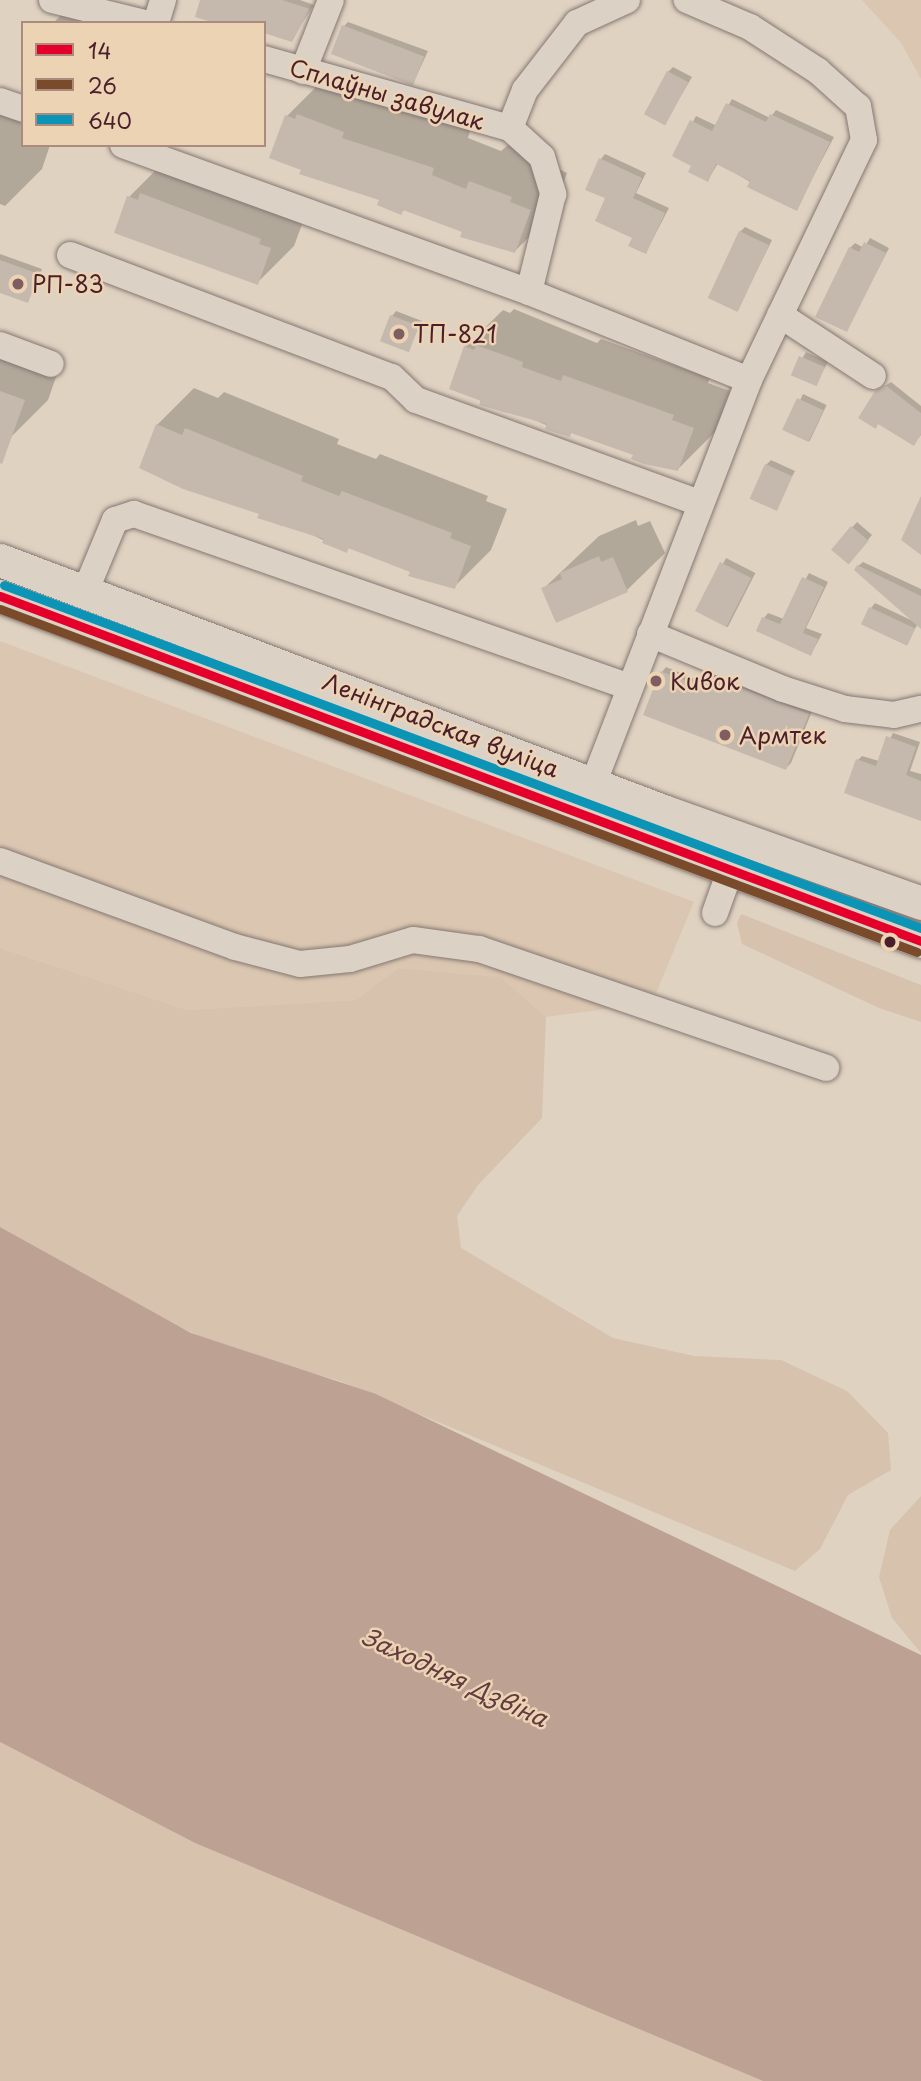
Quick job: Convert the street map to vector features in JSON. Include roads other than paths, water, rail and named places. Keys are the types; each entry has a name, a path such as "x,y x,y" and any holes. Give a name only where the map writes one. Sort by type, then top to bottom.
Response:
{"main road":[{"name":"Ленінградская вуліца","path":"14,565 272,660 587,800 730,871 921,941"},
{"name":"Ленінградская вуліца","path":"8,599 257,692 587,800 921,904"}],"street":[{"path":"52,0 136,21"},
{"path":"157,21 163,0"},
{"path":"303,71 331,0"},
{"path":"529,292 553,194 542,157 510,128 525,90 577,23 627,0"},
{"path":"587,800 749,380 864,140 858,107 818,71 750,27 687,0"},
{"name":"Сплаўны завулак","path":"266,60 510,128"},
{"path":"0,101 21,108"},
{"path":"129,147 529,292 749,380"},
{"path":"70,255 392,377 415,400 701,504"},
{"path":"780,315 873,376"},
{"path":"0,345 51,364"},
{"path":"85,593 115,520 134,514 630,687"},
{"path":"8,599 14,565"},
{"path":"650,634 783,689 845,709 894,715 921,709"},
{"path":"257,692 272,660"},
{"path":"0,861 235,947 300,964 350,959 413,940 480,949 826,1068"},
{"path":"715,913 730,871"}],"water":[{"name":"Заходняя Дзвіна","path":"0,1227 191,1333 376,1394 921,1655 921,2081 763,2081 195,1843 0,1742"}],"place":[{"name":"РП-83","path":"18,284"},
{"name":"ТП-821","path":"399,334"},
{"name":"Кивок","path":"656,681"},
{"name":"Армтек","path":"725,735"}]}
